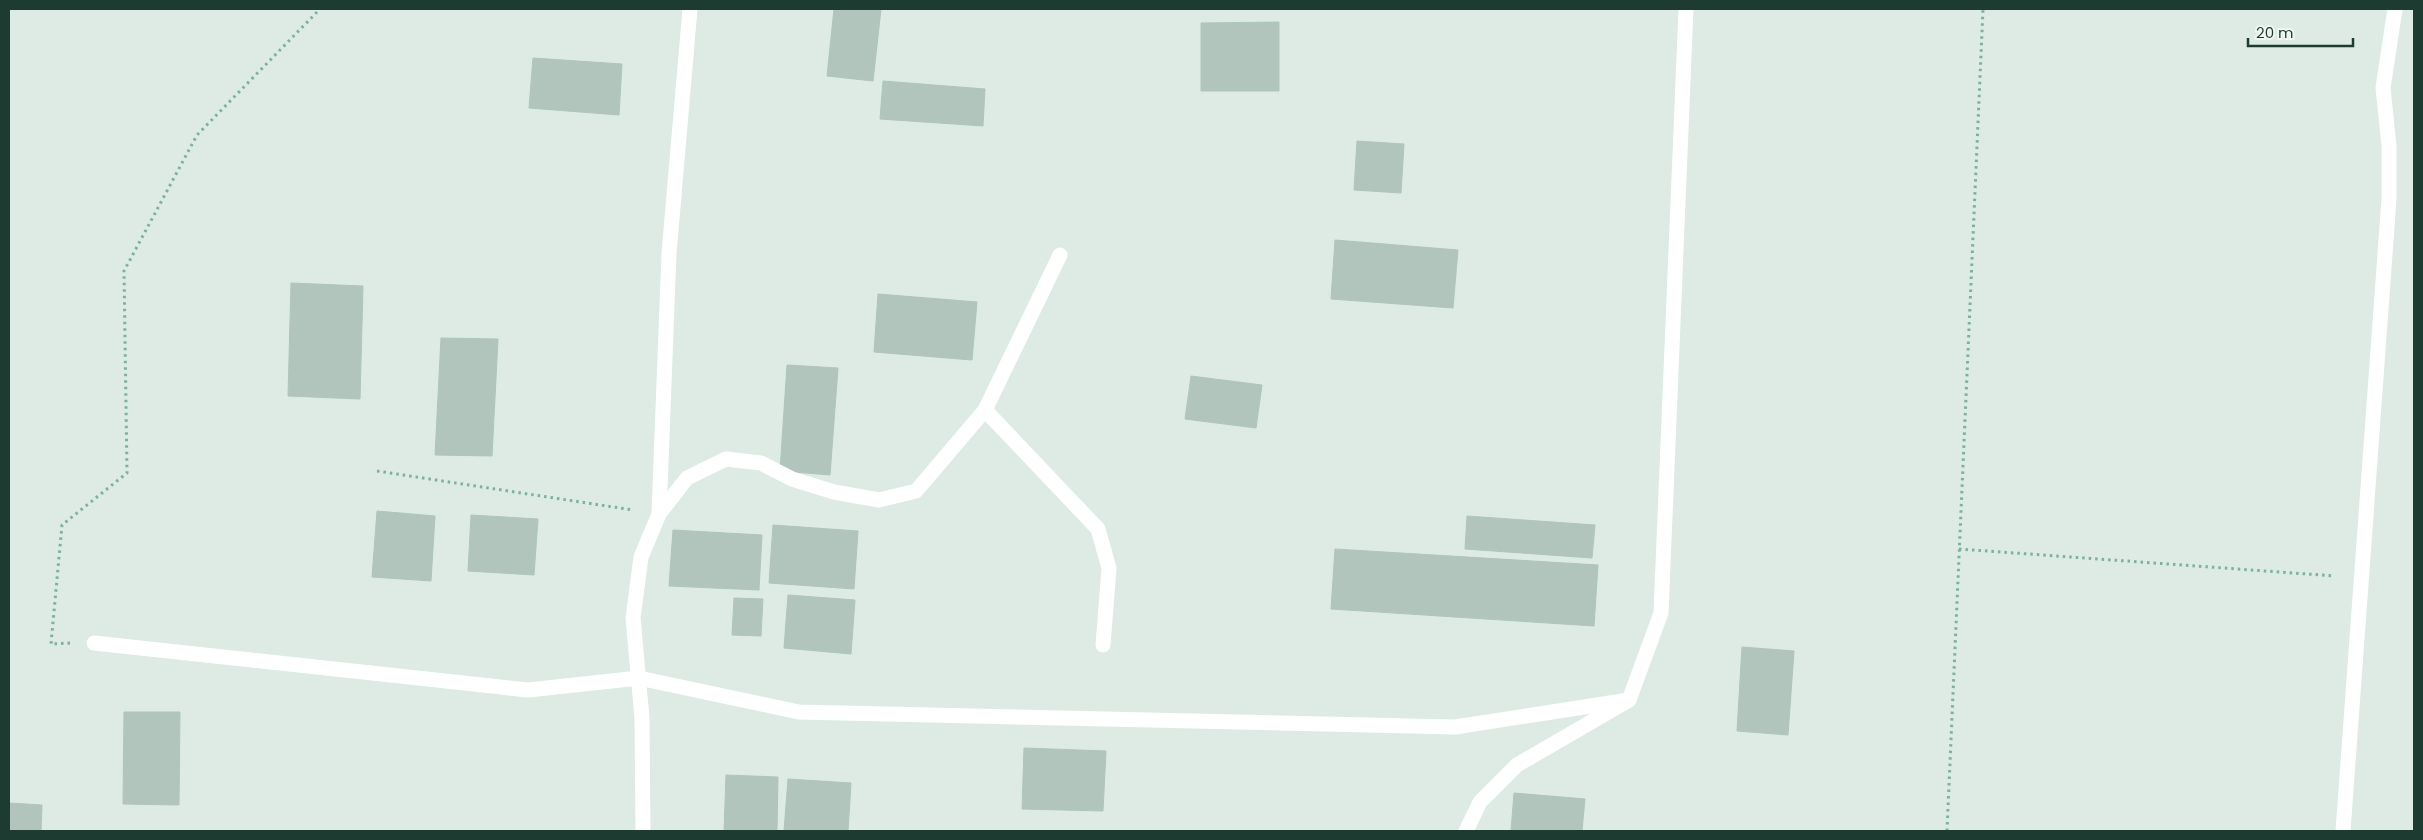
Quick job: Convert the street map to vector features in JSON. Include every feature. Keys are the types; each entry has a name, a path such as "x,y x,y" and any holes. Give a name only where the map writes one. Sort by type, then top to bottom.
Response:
{"street":[{"path":"659,514 669,253 690,9"},
{"path":"1466,831 1480,802 1517,765 1629,700 1662,613 1686,9"},
{"path":"2343,831 2389,199 2389,146 2383,88 2395,9"},
{"path":"643,831 642,718 634,618 641,557 659,514 687,478 726,459 760,463 792,479 825,489 879,500 916,491 985,410 1060,255"},
{"path":"985,410 1098,529 1109,568 1103,645"},
{"path":"94,643 528,690 639,678 799,712 1455,727 1629,700"}],"path":[{"path":"94,643 51,644 62,525 127,473 124,271 197,134 320,9"},
{"path":"1947,831 1983,9"},
{"path":"377,471 659,514"},
{"path":"1959,549 2360,578"}],"building":[{"path":"834,9 881,9 873,81 827,76"},
{"path":"1279,22 1279,91 1201,91 1201,23"},
{"path":"533,58 622,64 619,115 529,108"},
{"path":"883,81 985,89 983,126 880,119"},
{"path":"1357,141 1404,144 1401,193 1354,190"},
{"path":"1335,240 1458,250 1453,308 1331,299"},
{"path":"291,283 363,286 360,399 288,396"},
{"path":"878,294 977,302 972,360 874,352"},
{"path":"441,338 498,339 492,456 435,455"},
{"path":"787,365 838,368 830,475 780,471"},
{"path":"1191,376 1262,385 1256,428 1185,419"},
{"path":"377,511 435,516 431,581 372,577"},
{"path":"471,515 538,519 534,575 468,571"},
{"path":"1467,516 1595,525 1592,558 1465,549"},
{"path":"773,525 858,531 854,589 769,583"},
{"path":"673,530 762,535 759,590 669,586"},
{"path":"1335,549 1598,565 1594,626 1331,609"},
{"path":"788,595 855,600 851,654 784,648"},
{"path":"734,598 763,599 761,636 732,635"},
{"path":"1742,647 1794,651 1788,735 1737,731"},
{"path":"124,712 180,712 179,805 123,804"},
{"path":"1024,748 1106,751 1103,811 1022,809"},
{"path":"726,775 778,777 777,831 724,831"},
{"path":"788,779 851,783 848,831 784,831"},
{"path":"1514,793 1585,799 1582,831 1511,831"},
{"path":"9,803 42,805 41,831 9,831"}]}
